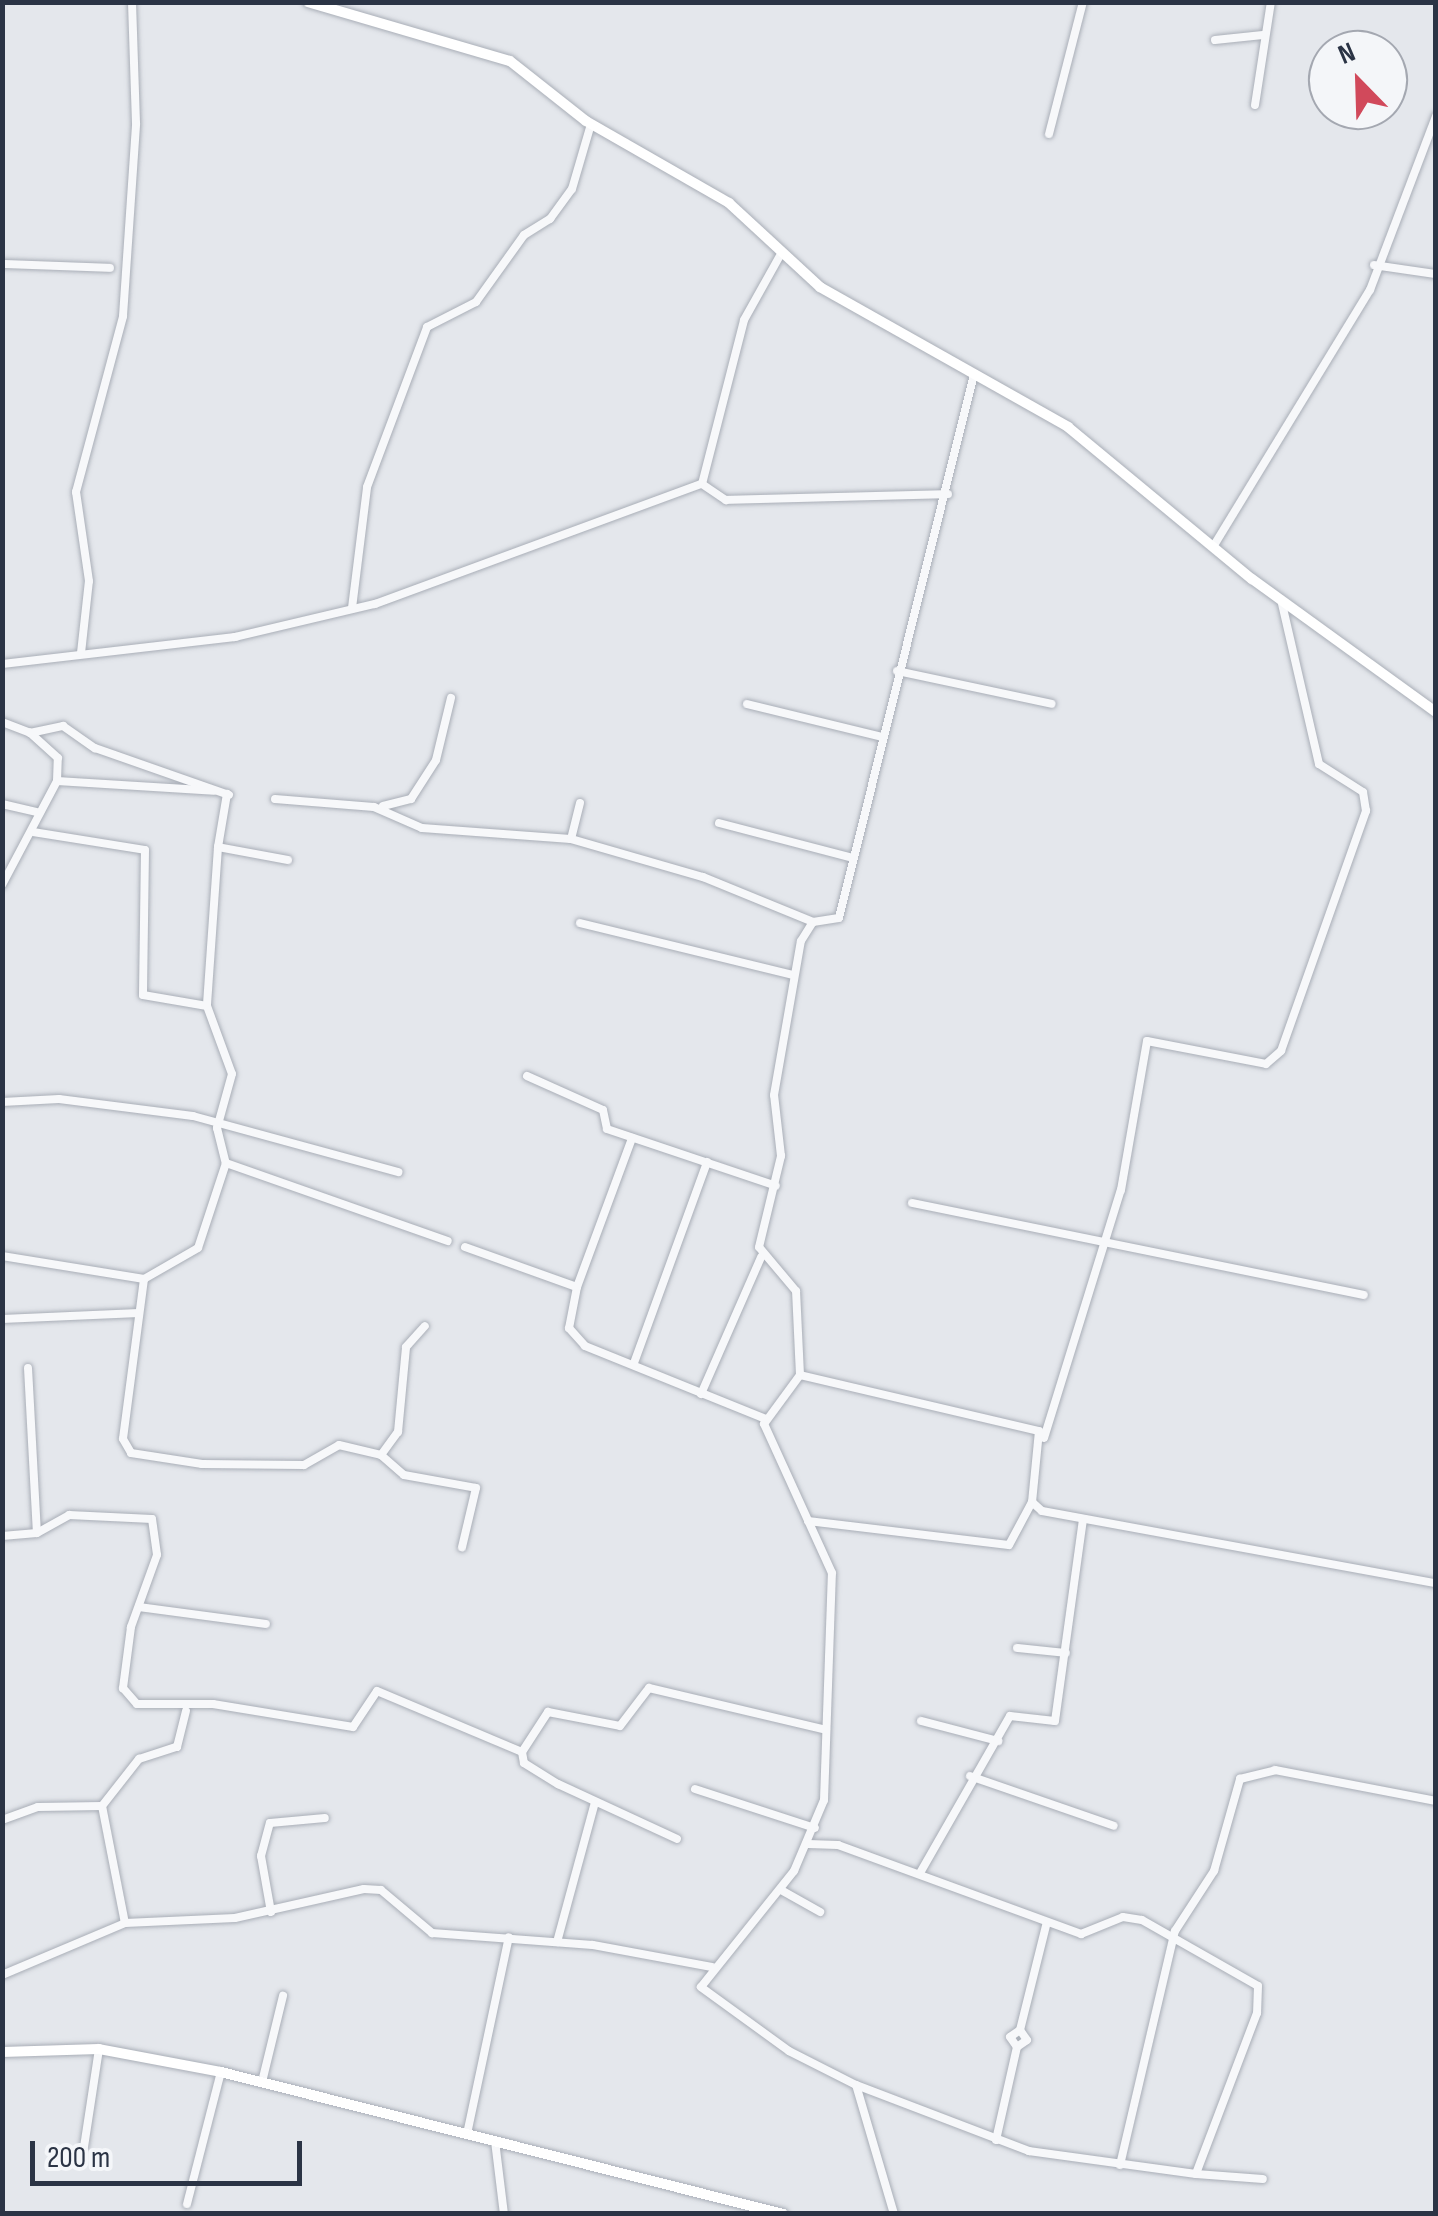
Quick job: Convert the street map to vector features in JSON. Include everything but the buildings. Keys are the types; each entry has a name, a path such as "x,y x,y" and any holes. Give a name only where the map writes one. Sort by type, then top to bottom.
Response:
{"street":[{"path":"81,653 88,580 76,492 122,316 136,122 132,2"},
{"path":"308,2 510,61 592,124 728,202 820,287 1068,427 1281,600 1436,712"},
{"path":"1049,134 1083,2"},
{"path":"1255,106 1271,2"},
{"path":"1215,40 1263,35"},
{"path":"1214,547 1370,290 1374,264 1436,116"},
{"path":"352,608 367,487 412,357 427,327 476,302 524,235 550,219 572,190 592,124"},
{"path":"702,484 744,320 782,252"},
{"path":"2,264 110,268"},
{"path":"1374,264 1436,274"},
{"path":"374,807 422,828 571,839 703,877 814,922 839,918 897,671 948,494 974,374"},
{"path":"2,664 236,637 352,608 702,484"},
{"path":"702,484 726,500 948,494"},
{"path":"808,1521 1009,1546 1032,1502 1044,1438 1102,1246 1147,1041 1266,1064 1281,1052 1366,811 1363,792 1319,764 1281,600"},
{"path":"897,671 1052,704"},
{"path":"275,799 374,807 411,799 436,760 450,698"},
{"path":"746,704 882,736"},
{"path":"2,722 30,732 58,758 57,780 2,885"},
{"path":"30,732 63,726 95,748 229,795"},
{"path":"57,780 229,795"},
{"path":"2,1256 144,1279 198,1248 226,1163 216,1128 232,1074 207,1006 218,847 229,795"},
{"path":"571,839 580,803"},
{"path":"2,804 37,812"},
{"path":"720,823 853,858"},
{"path":"33,832 145,850 144,995 207,1006"},
{"path":"218,847 288,860"},
{"path":"701,1394 761,1257 776,1186 774,1094 794,976 814,922"},
{"path":"580,923 794,976"},
{"path":"527,1076 602,1110 607,1129 776,1186"},
{"path":"2,1102 128,1106 398,1172"},
{"path":"632,1138 578,1287 572,1338 766,1419"},
{"path":"634,1363 707,1162"},
{"path":"226,1163 448,1241"},
{"path":"912,1203 1102,1246 1364,1295"},
{"path":"464,1247 578,1287"},
{"path":"761,1257 796,1291 800,1375 766,1419 773,1458 832,1573 826,1730 815,1828 808,1844 781,1890 712,1967 703,1995 856,2085 996,2140 1120,2165 1263,2179"},
{"path":"144,1279 124,1421 131,1453 304,1465 340,1445 380,1454 404,1476 476,1488 462,1547"},
{"path":"2,1319 139,1313"},
{"path":"380,1454 398,1432 406,1346 425,1326"},
{"path":"28,1368 37,1533"},
{"path":"800,1375 1044,1438"},
{"path":"1032,1502 1083,1519 1436,1583"},
{"path":"2,1536 37,1533 69,1515 152,1519 161,1533 139,1607 124,1696 186,1711 214,1704 353,1727 377,1692 522,1752"},
{"path":"920,1872 970,1776 998,1741 1010,1716 1055,1721 1083,1519"},
{"path":"139,1607 266,1624"},
{"path":"1018,1648 1066,1653"},
{"path":"677,1839 595,1802 524,1763 522,1752 548,1712 620,1726 650,1688 826,1730"},
{"path":"124,1923 102,1806 139,1759 176,1747 186,1711"},
{"path":"921,1721 998,1741"},
{"path":"1120,2165 1175,1931 1214,1871 1240,1779 1274,1770 1436,1801"},
{"path":"970,1776 1114,1826"},
{"path":"696,1789 815,1828"},
{"path":"557,1942 595,1802"},
{"path":"2,1820 38,1807 102,1806"},
{"path":"272,1912 261,1856 270,1822 325,1818"},
{"path":"808,1844 920,1872 1047,1922 1096,1934 1122,1917 1175,1931 1208,1962 1258,1986 1257,2013 1196,2174"},
{"path":"2,1975 124,1923 272,1912 380,1890 432,1933 557,1942 712,1967"},
{"path":"781,1890 820,1912"},
{"path":"996,2140 1017,2047 1027,2040 1020,2030 1047,1922"},
{"path":"467,2134 509,1938"},
{"path":"262,2082 283,1996"},
{"path":"2,2052 99,2049 221,2072 783,2214"},
{"path":"84,2147 99,2049"},
{"path":"187,2204 221,2072"},
{"path":"856,2085 894,2214"},
{"path":"495,2141 504,2214"}]}
